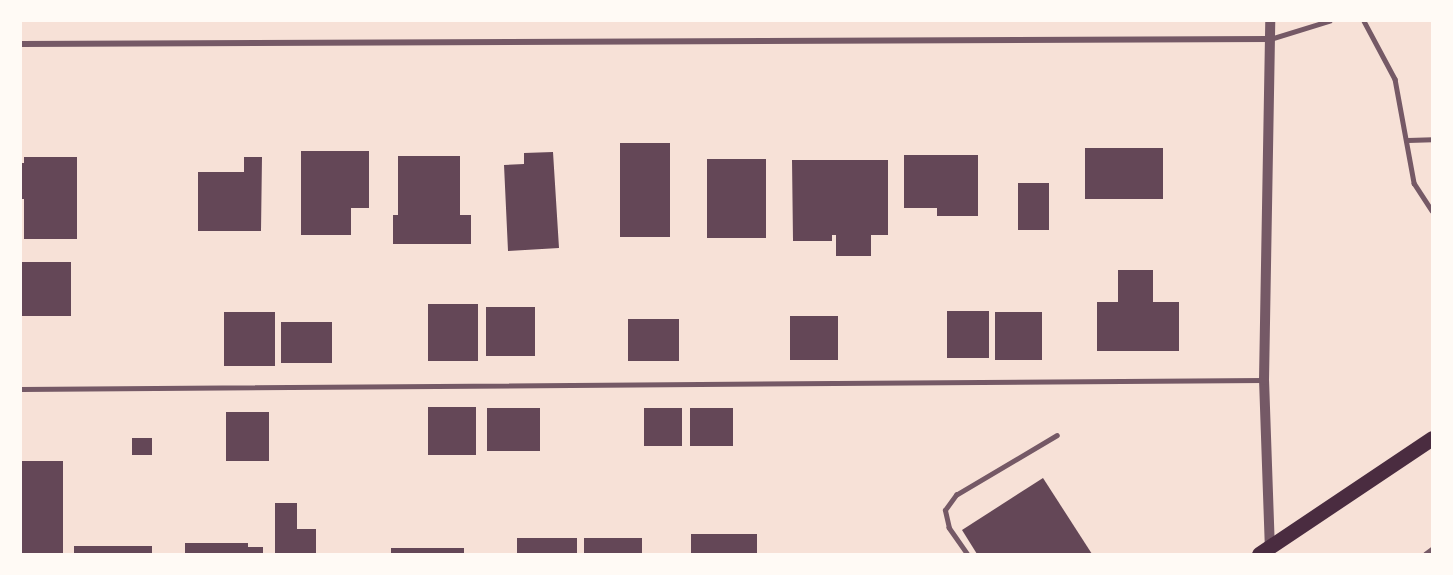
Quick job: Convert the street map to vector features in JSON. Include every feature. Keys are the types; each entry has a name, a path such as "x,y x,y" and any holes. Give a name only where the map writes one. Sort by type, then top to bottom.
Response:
{"main road":[{"path":"1267,552 1432,438"}],"street":[{"path":"1267,552 1264,380 1270,21"},
{"path":"21,44 1270,39"}],"lane":[{"path":"1270,39 1329,21"},
{"path":"1364,21 1395,79 1408,140 1414,183 1432,211"},
{"path":"1408,140 1432,139"},
{"path":"21,388 1264,380"},
{"path":"967,554 949,528 945,510 956,495 1057,435"},
{"path":"1425,554 1432,549"}],"building":[{"path":"620,143 670,143 670,237 620,237"},
{"path":"1085,148 1163,148 1163,199 1085,199"},
{"path":"301,151 369,151 369,208 351,208 351,235 301,235"},
{"path":"553,152 559,248 508,251 504,165 524,164 524,153"},
{"path":"904,155 978,155 978,216 937,216 937,208 904,208"},
{"path":"398,156 460,156 460,215 471,215 471,244 393,244 393,215 398,215"},
{"path":"24,157 77,157 77,239 24,239 21,163 24,163"},
{"path":"244,157 262,157 261,231 198,231 198,172 244,172"},
{"path":"707,159 766,159 766,238 707,238"},
{"path":"792,160 888,160 888,235 871,235 871,256 836,256 836,235 832,235 832,241 793,241"},
{"path":"1018,183 1049,183 1049,230 1018,230"},
{"path":"21,262 71,262 71,316 21,316"},
{"path":"1118,270 1153,270 1153,302 1179,302 1179,351 1097,351 1097,302 1118,302"},
{"path":"428,304 478,304 478,361 428,361"},
{"path":"486,307 535,307 535,356 486,356"},
{"path":"947,311 989,311 989,358 947,358"},
{"path":"224,312 275,312 275,366 224,366"},
{"path":"995,312 1042,312 1042,360 995,360"},
{"path":"790,316 838,316 838,360 790,360"},
{"path":"628,319 679,319 679,361 628,361"},
{"path":"281,322 332,322 332,363 281,363"},
{"path":"428,407 476,407 476,455 428,455"},
{"path":"487,408 540,408 540,451 487,451"},
{"path":"644,408 682,408 682,446 644,446"},
{"path":"690,408 733,408 733,446 690,446"},
{"path":"226,412 269,412 269,461 226,461"},
{"path":"132,438 152,438 152,455 132,455"},
{"path":"21,461 63,461 63,554 21,554"},
{"path":"1043,478 1092,554 977,554 962,530"},
{"path":"275,503 297,503 297,529 316,529 316,554 275,554"},
{"path":"691,534 757,534 757,554 691,554"},
{"path":"517,538 577,538 577,554 517,554"},
{"path":"584,538 642,538 642,554 584,554"},
{"path":"185,543 248,543 248,547 263,547 263,554 185,554"},
{"path":"74,546 152,546 152,554 74,554"},
{"path":"391,548 464,548 464,554 391,554"}]}
